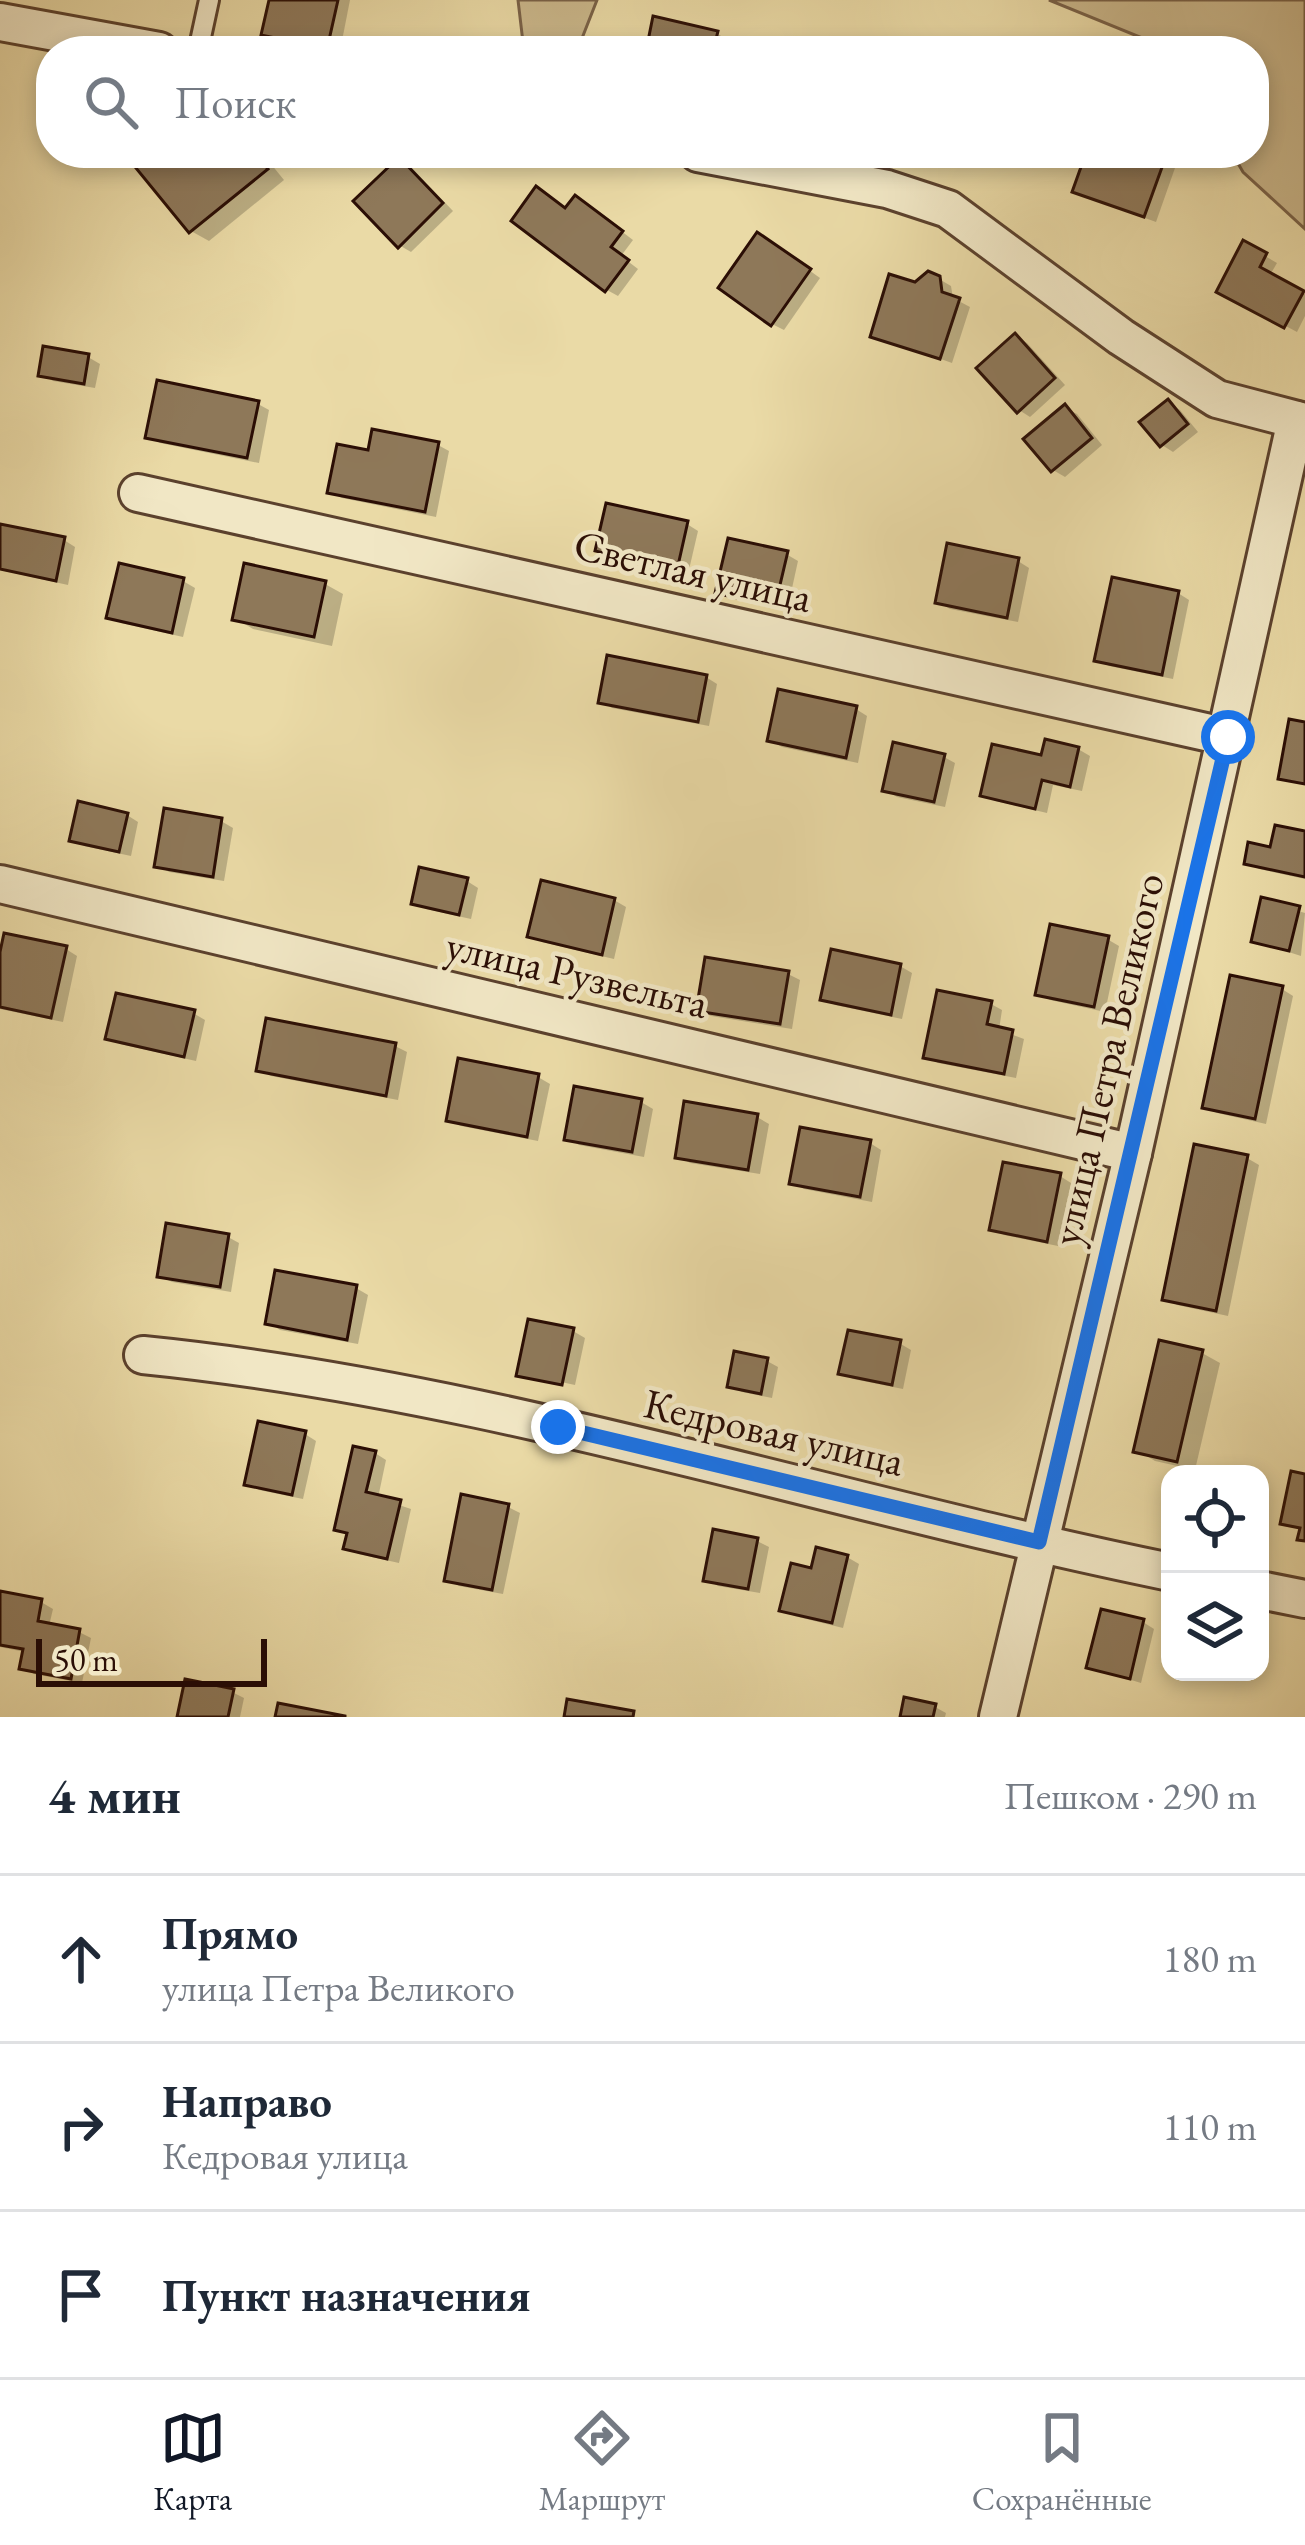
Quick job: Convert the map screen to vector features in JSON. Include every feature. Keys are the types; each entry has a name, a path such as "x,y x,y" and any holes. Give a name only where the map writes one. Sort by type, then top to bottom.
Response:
{"street":[{"path":"0,22 77,36"},
{"path":"777,168 887,189 949,209 1121,337 1216,399 1301,421"},
{"name":"улица Петра Великого","path":"998,1717 1301,421"},
{"name":"Светлая улица","path":"138,493 1228,737"},
{"name":"улица Рузвельта","path":"0,884 1133,1153"},
{"name":"Кедровая улица","path":"142,1355 265,1368 558,1427 1161,1570"},
{"path":"1269,1592 1305,1599"}],"lane":[{"path":"201,36 209,0"}],"shaded area":[{"path":"518,0 597,0 583,36 522,36"},
{"path":"1049,0 1305,0 1305,229 1241,168 1269,168 1269,36 1137,36"}],"building":[{"path":"269,0 338,0 330,36 261,35"},
{"path":"653,16 718,31 717,36 649,36"},
{"path":"136,168 267,168 268,169 189,233"},
{"path":"388,168 410,168 443,203 398,248 353,201"},
{"path":"1081,168 1162,168 1144,217 1072,192"},
{"path":"536,186 565,208 575,195 623,231 611,247 629,260 605,292 511,221"},
{"path":"757,232 811,269 771,326 718,288"},
{"path":"1243,240 1267,253 1260,267 1304,291 1284,328 1216,292"},
{"path":"928,271 940,276 942,292 960,298 940,359 870,337 889,274 915,282"},
{"path":"1015,333 1055,378 1017,413 976,368"},
{"path":"43,346 89,354 84,384 38,376"},
{"path":"157,380 259,401 247,458 145,438"},
{"path":"1168,399 1188,424 1160,447 1139,422"},
{"path":"1065,404 1092,438 1051,472 1023,439"},
{"path":"372,429 439,442 425,512 327,493 337,444 368,450"},
{"path":"606,503 688,521 677,570 595,551"},
{"path":"0,524 65,537 56,581 0,569"},
{"path":"728,538 788,551 775,606 715,593"},
{"path":"947,543 1019,558 1007,618 935,603"},
{"path":"119,563 184,578 172,633 106,618"},
{"path":"244,563 326,581 314,637 232,620"},
{"path":"1112,577 1179,591 1162,675 1094,661"},
{"path":"607,655 707,675 698,722 598,703"},
{"path":"778,689 857,706 846,758 767,741"},
{"path":"1289,719 1305,722 1305,784 1278,779"},
{"path":"1045,739 1079,747 1070,787 1042,780 1035,809 980,796 992,744 1041,755"},
{"path":"893,742 945,754 934,802 882,791"},
{"path":"78,801 128,813 119,852 69,841"},
{"path":"164,808 222,818 213,877 154,867"},
{"path":"1275,825 1305,831 1305,877 1244,864 1248,842 1270,847"},
{"path":"419,867 468,878 459,915 411,904"},
{"path":"541,880 615,898 602,955 527,937"},
{"path":"1261,897 1300,906 1289,951 1251,942"},
{"path":"1050,924 1109,936 1094,1007 1035,995"},
{"path":"4,933 67,946 51,1018 0,1007"},
{"path":"831,949 901,964 891,1015 820,1000"},
{"path":"705,957 789,971 780,1024 696,1011"},
{"path":"1230,975 1283,986 1255,1119 1202,1108"},
{"path":"937,990 992,1001 987,1024 1013,1030 1004,1074 923,1058"},
{"path":"116,993 195,1010 184,1057 105,1039"},
{"path":"266,1018 396,1043 386,1096 256,1071"},
{"path":"458,1058 539,1074 527,1137 446,1121"},
{"path":"574,1086 642,1099 632,1152 564,1140"},
{"path":"684,1101 758,1114 748,1170 675,1158"},
{"path":"800,1127 871,1140 860,1197 789,1184"},
{"path":"1194,1144 1248,1155 1216,1311 1162,1300"},
{"path":"1003,1162 1061,1173 1047,1242 989,1230"},
{"path":"166,1223 229,1234 220,1287 157,1277"},
{"path":"275,1270 357,1285 347,1340 265,1324"},
{"path":"528,1319 574,1328 562,1385 516,1376"},
{"path":"848,1330 901,1340 892,1385 838,1374"},
{"path":"1159,1340 1203,1350 1177,1462 1133,1452"},
{"path":"734,1351 768,1358 761,1394 727,1387"},
{"path":"258,1421 306,1431 292,1495 244,1485"},
{"path":"353,1446 376,1451 366,1492 401,1500 387,1559 343,1549 347,1533 334,1530"},
{"path":"1291,1471 1305,1474 1305,1541 1297,1540 1300,1528 1280,1524"},
{"path":"461,1494 509,1504 492,1590 444,1581"},
{"path":"713,1529 758,1538 748,1589 703,1581"},
{"path":"816,1547 848,1555 832,1623 779,1611 791,1563 811,1568"},
{"path":"0,1591 42,1599 38,1621 80,1629 71,1679 19,1669 23,1649 0,1645"},
{"path":"1101,1609 1144,1619 1130,1679 1086,1668"},
{"path":"185,1679 234,1689 228,1717 177,1717"},
{"path":"904,1697 936,1704 933,1717 900,1717"},
{"path":"567,1699 634,1711 633,1717 564,1717"},
{"path":"278,1703 345,1716 345,1717 275,1717"}],"route":[{"path":"558,1427 1039,1542 1228,737"}]}
